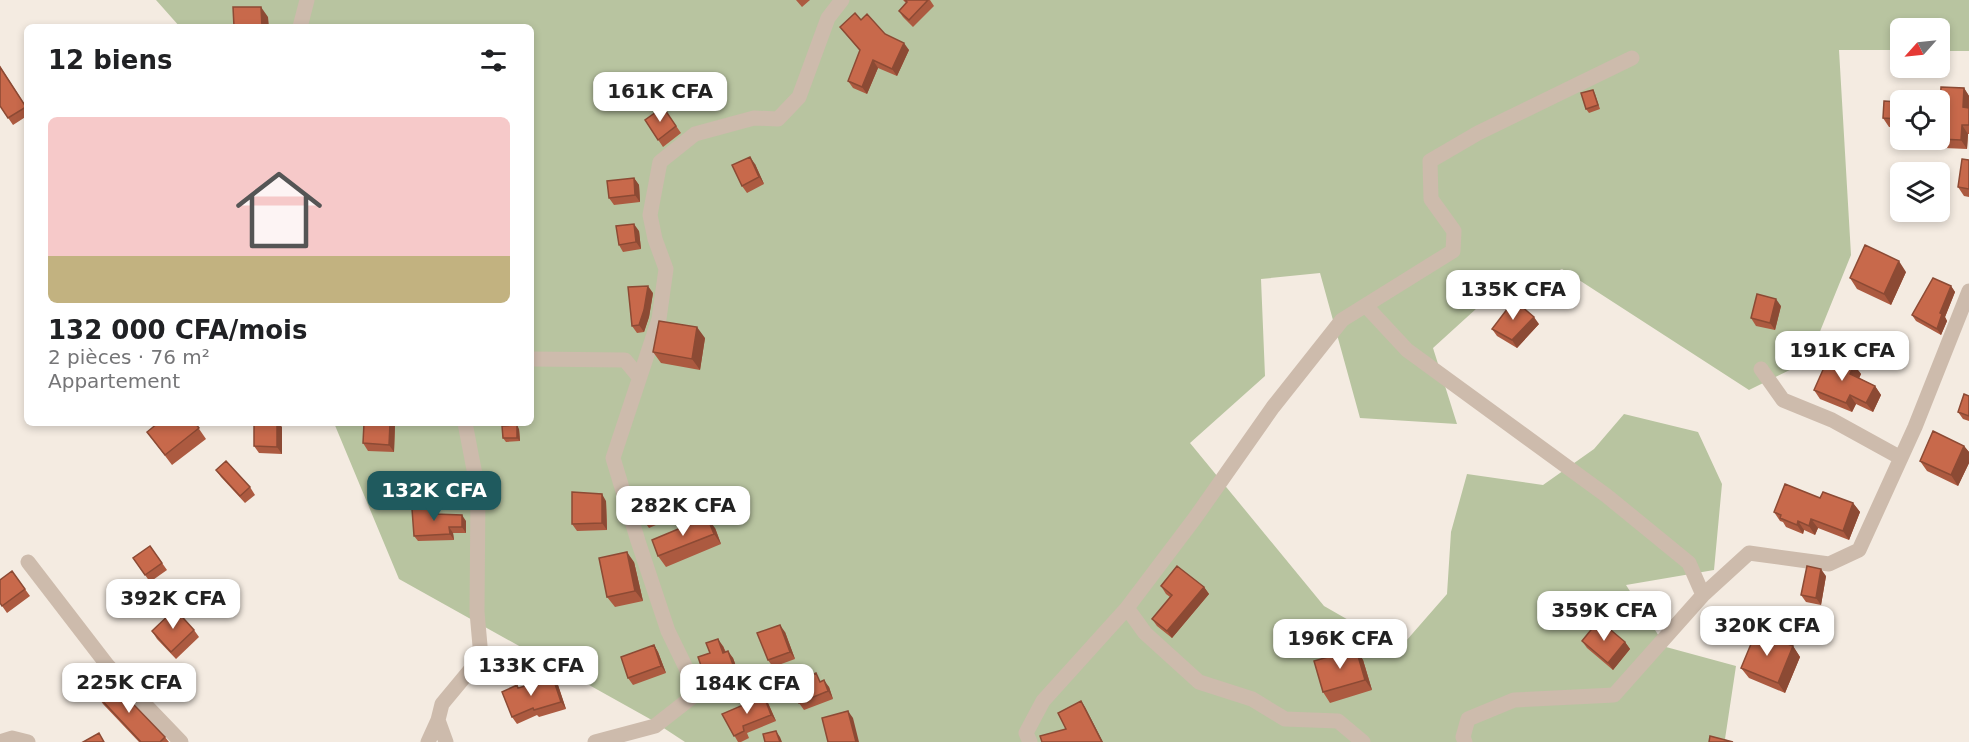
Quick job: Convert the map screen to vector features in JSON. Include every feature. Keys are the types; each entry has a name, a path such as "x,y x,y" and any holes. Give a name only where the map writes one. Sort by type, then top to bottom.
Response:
{"street":[{"path":"301,24 308,0"},
{"path":"595,742 655,726 692,697 687,670 668,631 613,458 659,319 666,269 655,239 650,215 660,162 695,134 754,118 777,119 799,97 828,18 842,0"},
{"path":"1030,742 1026,733 1043,701 1127,609 1195,518 1273,407 1342,320 1453,251 1454,231 1431,199 1430,161 1478,133 1632,58"},
{"path":"1465,742 1463,736 1468,719 1514,700 1614,695 1703,595 1749,553 1829,564 1859,550 1901,458 1969,291"},
{"path":"1366,306 1407,350 1607,496 1689,563 1703,595"},
{"path":"534,359 625,360 639,377"},
{"path":"1761,369 1783,400 1832,420 1901,458"},
{"path":"428,742 442,704 481,657 477,612 478,490 466,426"},
{"path":"28,562 108,666 181,742"},
{"path":"1127,609 1145,633 1199,682 1252,699 1285,719 1338,721 1363,742"},
{"path":"438,720 446,742"},
{"path":"0,742 12,738 28,742"}],"green space":[{"path":"156,0 1969,0 1969,51 1950,51 1950,18 1890,18 1890,50 1839,50 1851,255 1808,361 1749,390 1562,269 1477,308 1433,348 1457,424 1360,418 1320,273 1261,279 1265,376 1190,443 1324,606 1399,649 1447,594 1451,532 1467,474 1543,485 1594,449 1624,414 1698,432 1722,484 1714,570 1626,585 1666,647 1736,666 1725,739 1731,742 685,742 650,719 399,579 335,426 534,426 534,24 177,24"}],"building":[{"path":"905,0 928,0 909,20 899,11 907,2"},
{"path":"233,7 261,7 262,24 234,24"},
{"path":"855,13 861,20 867,14 885,34 904,43 892,69 873,60 862,87 848,81 860,50 840,27"},
{"path":"0,67 24,104 24,108 8,118 0,106"},
{"path":"1941,87 1964,88 1963,107 1969,108 1969,125 1962,125 1961,140 1950,139 1950,90 1941,90"},
{"path":"1593,90 1598,105 1586,109 1581,93"},
{"path":"1884,101 1890,101 1890,118 1883,118"},
{"path":"663,107 676,126 658,140 645,120"},
{"path":"750,157 759,177 742,186 732,165"},
{"path":"1962,159 1969,160 1969,189 1958,187"},
{"path":"634,178 635,195 609,198 607,181"},
{"path":"634,224 636,242 619,245 616,226"},
{"path":"1865,245 1899,261 1884,294 1850,278"},
{"path":"1933,278 1951,286 1940,313 1942,314 1937,329 1912,315"},
{"path":"648,286 639,325 632,326 628,287"},
{"path":"1757,294 1776,299 1770,323 1751,318"},
{"path":"1514,300 1534,317 1512,340 1492,329"},
{"path":"659,321 697,327 692,359 653,352"},
{"path":"1830,354 1854,365 1850,374 1875,386 1866,403 1850,395 1846,403 1814,390"},
{"path":"1964,394 1969,396 1969,416 1958,412"},
{"path":"154,426 197,426 199,428 165,455 147,432"},
{"path":"254,426 277,426 277,447 254,446"},
{"path":"364,426 390,426 389,445 363,443"},
{"path":"502,426 517,426 517,438 503,438"},
{"path":"1933,431 1964,446 1951,475 1920,461"},
{"path":"226,461 250,487 240,496 216,470"},
{"path":"1785,484 1820,498 1823,492 1853,503 1843,531 1811,519 1809,526 1798,521 1797,525 1780,518 1781,515 1774,512"},
{"path":"572,492 602,494 602,523 572,524"},
{"path":"662,499 667,511 644,521 639,509"},
{"path":"435,508 435,514 462,515 462,527 449,527 450,534 414,536 412,509"},
{"path":"707,517 714,534 658,556 652,540"},
{"path":"150,546 162,563 145,575 133,558"},
{"path":"627,552 635,591 607,597 599,558"},
{"path":"1177,566 1204,587 1167,631 1152,619 1172,595 1161,586"},
{"path":"1807,566 1821,569 1816,598 1801,595"},
{"path":"12,571 25,589 2,606 0,580"},
{"path":"175,609 194,630 171,652 152,631"},
{"path":"1599,620 1625,642 1608,663 1582,641"},
{"path":"780,625 790,652 768,660 757,633"},
{"path":"1756,632 1793,646 1778,683 1741,668"},
{"path":"718,639 723,653 728,651 736,673 707,683 698,657 710,653 706,643"},
{"path":"654,645 661,666 628,678 621,657"},
{"path":"1356,649 1365,680 1323,692 1314,661"},
{"path":"816,673 820,682 824,680 828,691 799,703 791,684"},
{"path":"553,678 561,702 534,710 533,708 512,717 502,692 517,685 518,688"},
{"path":"110,680 165,737 160,742 141,742 96,694"},
{"path":"764,696 771,715 743,726 744,731 734,736 722,714"},
{"path":"1081,701 1102,742 1042,742 1040,736 1066,729 1058,713"},
{"path":"848,711 856,742 828,742 822,718"},
{"path":"776,731 780,742 765,742 763,734"},
{"path":"99,733 104,742 83,742"},
{"path":"1710,736 1733,742 1709,742"}]}
